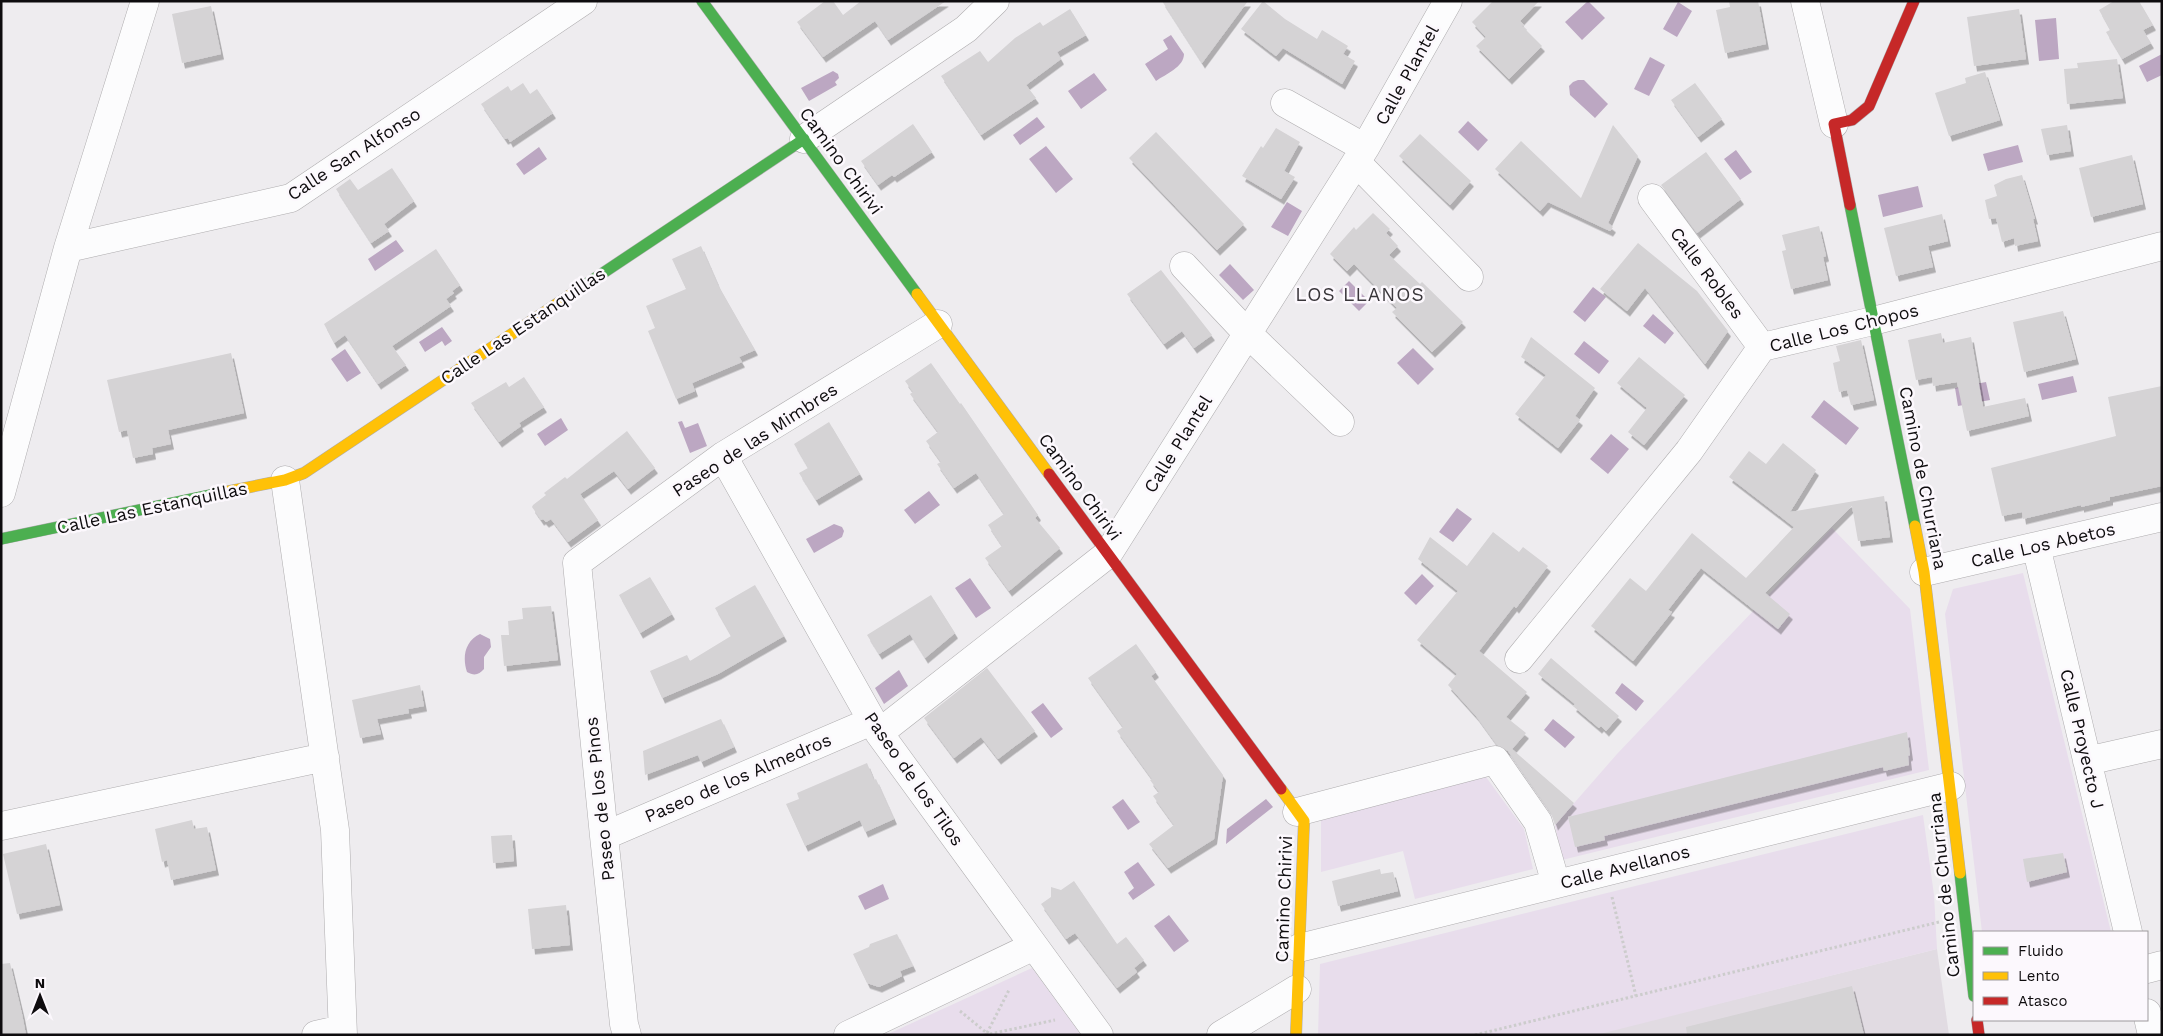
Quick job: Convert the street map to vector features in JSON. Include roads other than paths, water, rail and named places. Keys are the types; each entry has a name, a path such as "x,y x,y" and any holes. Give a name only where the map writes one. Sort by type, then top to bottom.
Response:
{"street":[{"path":"1,493 68,248 145,1"},
{"name":"Calle San Alfonso","path":"68,248 291,198 583,1"},
{"name":"Camino Chirivi","path":"702,1 1304,821 1296,1035"},
{"name":"Calle Las Estanquillas","path":"1,539 285,480 304,473 966,29 996,1"},
{"name":"Calle Plantel","path":"1108,554 1361,155 1448,1"},
{"path":"1805,1 1834,124 1852,120 1869,106 1914,1"},
{"path":"1285,103 1361,155 1469,277"},
{"name":"Camino de Churriana","path":"1834,124 1924,572 1973,987"},
{"name":"Calle Robles","path":"1652,198 1762,347"},
{"name":"Calle Los Chopos","path":"1519,659 1689,451 1762,347 1873,321 2162,246"},
{"path":"1184,266 1248,333 1340,422"},
{"name":"Paseo de las Mimbres","path":"577,562 723,456 938,324"},
{"name":"Paseo de los Tilos","path":"723,456 875,727 1100,1035"},
{"path":"285,480 335,830 343,1032 316,1035"},
{"name":"Calle Los Abetos","path":"1924,572 2162,517"},
{"name":"Calle Proyecto J","path":"2036,546 2128,931"},
{"name":"Paseo de los Almedros","path":"604,836 875,727 1108,554"},
{"name":"Paseo de los Pinos","path":"577,562 604,836 624,1024 627,1035"},
{"path":"2088,761 2162,744"},
{"path":"1,826 325,757"},
{"path":"1297,812 1495,760 1538,822 1556,884"},
{"name":"Calle Avellanos","path":"1299,948 1950,786"},
{"path":"848,1035 1034,946"},
{"path":"2148,969 2162,966"},
{"path":"1221,1035 1297,989"},
{"path":"2148,1017 2152,1035"},
{"path":"1977,1021 1979,1035"}],"district":[{"name":"LOS LLANOS","path":"1360,294"}]}
